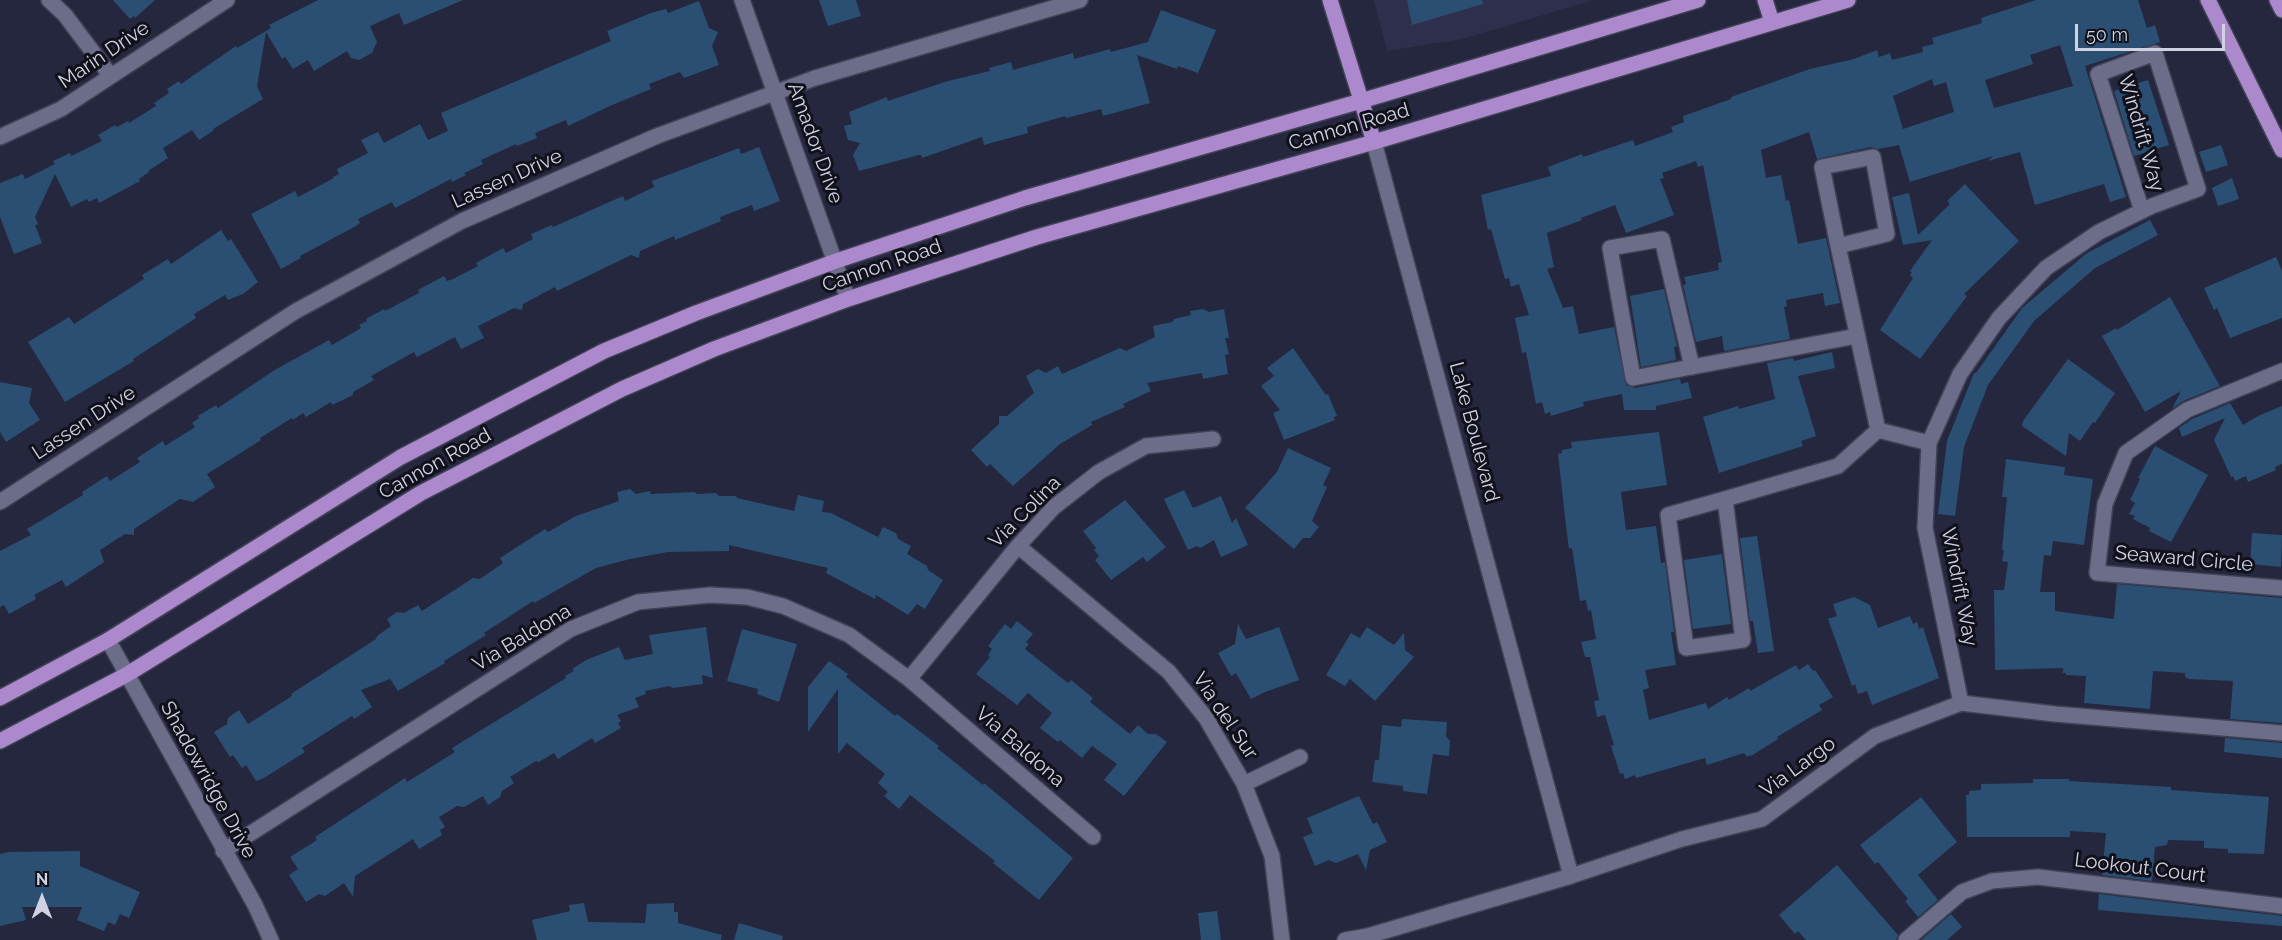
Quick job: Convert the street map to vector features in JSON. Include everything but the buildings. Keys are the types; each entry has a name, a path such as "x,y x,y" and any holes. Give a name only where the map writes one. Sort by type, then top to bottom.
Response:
{"main road":[{"name":"Lake Boulevard","path":"1330,0 1374,142"},
{"name":"Cannon Road","path":"0,698 108,640 401,457 604,351 696,313 836,261 1025,198 1698,0"},
{"path":"1765,0 1772,22"},
{"name":"Cannon Road","path":"0,741 126,675 421,493 622,389 714,349 848,299 1036,237 1374,142 1848,0"},
{"path":"2208,0 2282,150"},
{"path":"2277,0 2282,10"}],"street":[{"path":"49,0 65,15 110,75"},
{"name":"Marin Drive","path":"0,137 61,109 227,0"},
{"name":"Amador Drive","path":"742,0 848,299"},
{"name":"Lassen Drive","path":"0,502 296,311 462,221 657,136 815,78 1080,0"},
{"name":"Windrift Way","path":"1961,703 1925,528 1929,443 1960,374 1999,318 2046,268 2099,232 2142,211 2198,189 2155,53 2098,74 2142,211"},
{"name":"Lake Boulevard","path":"1374,142 1571,876"},
{"path":"1838,246 1887,234 1873,157 1822,167 1838,246 1857,336 1878,430"},
{"path":"1692,367 1662,239 1610,248 1633,378 1692,367 1857,336"},
{"name":"Seaward Circle","path":"2282,371 2187,410 2126,453 2105,504 2097,573 2282,588"},
{"path":"1878,430 1929,443"},
{"path":"1725,499 1743,640 1686,648 1668,515 1838,466 1878,430"},
{"name":"Via Colina","path":"909,679 1018,546 1054,507 1099,472 1146,446 1213,439"},
{"name":"Via del Sur","path":"1018,546 1170,672 1206,718 1244,784 1272,856 1282,940"},
{"name":"Via Baldona","path":"223,851 571,629 638,602 710,594 747,597 783,606 849,635 909,679 1092,837"},
{"name":"Shadowridge Drive","path":"108,640 255,905 271,940"},
{"name":"Via Largo","path":"1345,940 1368,936 1571,876 1682,839 1762,819 1875,736 1961,703 2055,714 2282,732"},
{"path":"1244,784 1300,757"},
{"name":"Lookout Court","path":"1906,940 1962,892 1992,881 2038,877 2282,906"}],"shaded area":[{"path":"1374,0 1594,0 1462,39 1387,51"}]}
